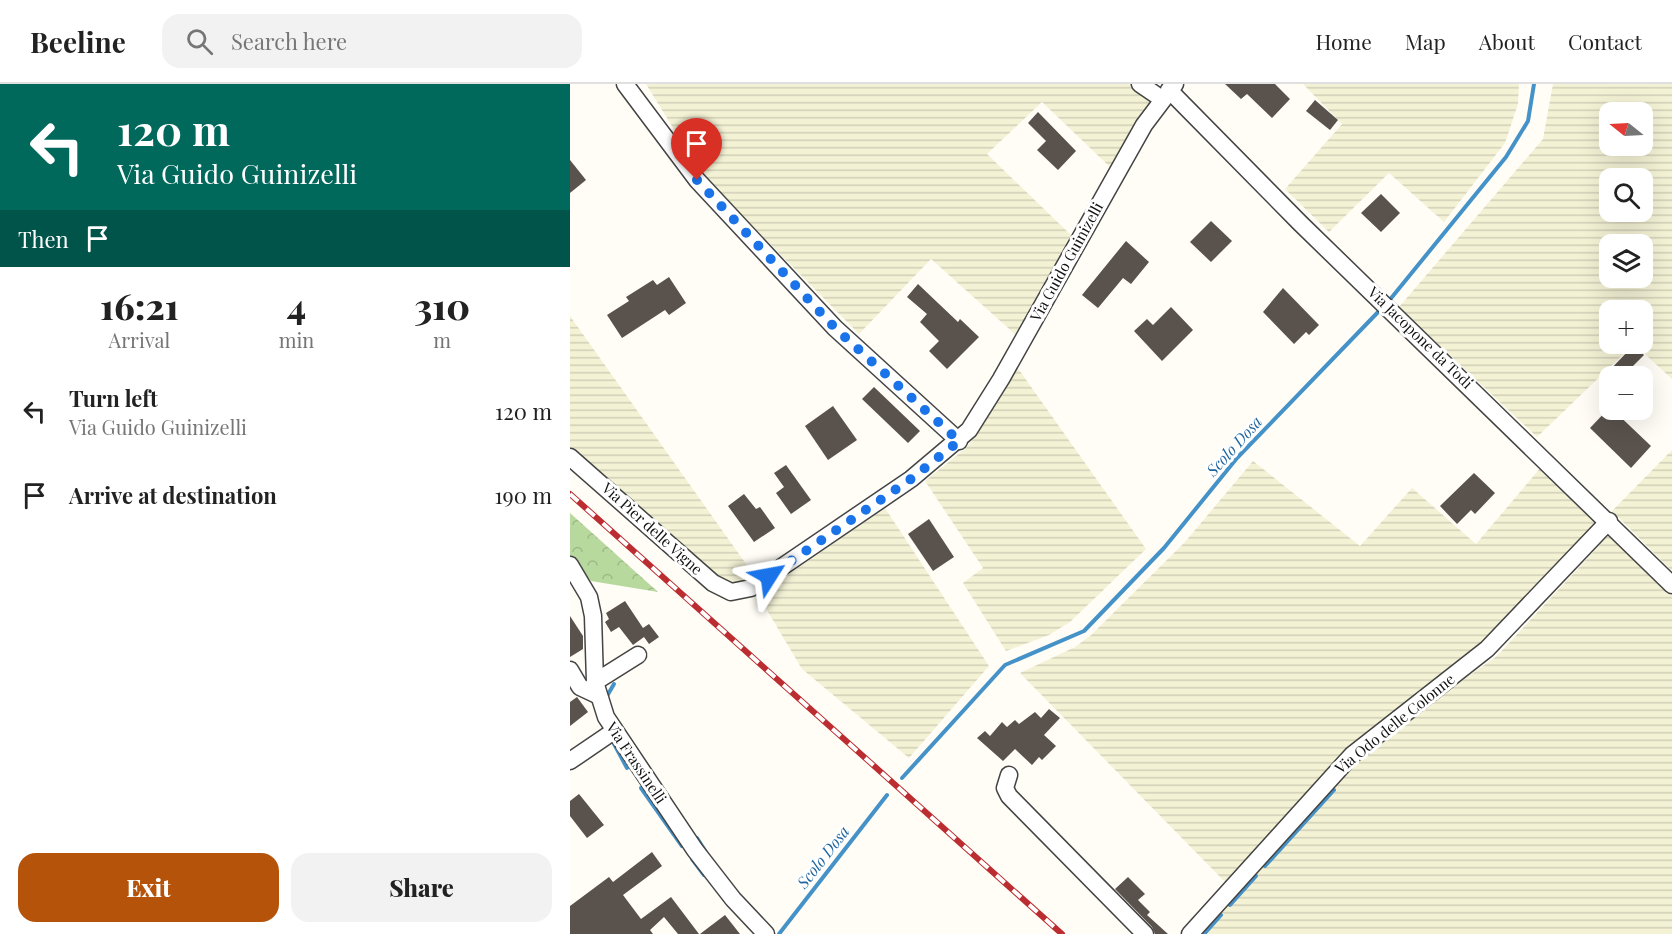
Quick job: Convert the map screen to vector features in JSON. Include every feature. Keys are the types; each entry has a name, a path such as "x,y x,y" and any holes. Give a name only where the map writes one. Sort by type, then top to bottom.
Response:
{"street":[{"name":"Via Jacopone da Todi","path":"1140,84 1169,91 1672,585"},
{"path":"626,85 697,180 835,328 959,441"},
{"name":"Via Guido Guinizelli","path":"738,592 751,588 902,486 959,441 984,409 1144,125 1169,91"},
{"name":"Via Pier delle Vigne","path":"570,457 712,583 721,589 738,592"},
{"name":"Via Odo delle Colonne","path":"1190,934 1352,755 1487,649 1609,521"},
{"name":"Via Frassinelli","path":"570,565 589,597 593,616 596,688 614,731 695,850 764,932"},
{"path":"570,670 580,687 596,688 638,655"},
{"path":"570,761 614,731"},
{"path":"1009,776 1005,788 1009,795 1144,934"}],"shaded area":[{"path":"646,84 1133,84 1154,100 1137,121 1110,167 1042,102 987,154 1071,235 1017,336 931,259 859,334 702,175"},
{"path":"1303,84 1519,84 1518,104 1505,143 1444,222 1389,173 1329,232 1285,189 1342,124"},
{"path":"1553,84 1672,84 1672,379 1645,354 1653,354 1653,300 1599,300 1599,354 1624,354 1611,366 1599,366 1599,378 1537,437 1399,307 1543,139"},
{"path":"570,316 756,578 736,585 709,574 570,449"},
{"path":"1017,367 1146,549 1070,622 1049,635 1006,651 963,583 983,568 925,481 966,448 977,434"},
{"path":"1672,450 1672,571 1612,511"},
{"path":"1253,461 1360,546 1412,488 1476,544 1542,466 1598,523 1479,652 1413,700 1228,885 1020,673 1075,647 1090,636 1185,542"},
{"path":"885,508 989,666 909,758 802,669 758,595"},
{"path":"1610,534 1672,595 1672,934 1201,934 1347,770 1421,710 1497,656"}],"green space":[{"path":"570,513 658,592 591,581 570,557"}],"building":[{"path":"1225,84 1275,84 1290,99 1272,118 1247,94 1241,99"},
{"path":"1315,100 1338,120 1330,130 1306,111"},
{"path":"1038,112 1076,151 1058,170 1037,150 1046,141 1028,123"},
{"path":"570,160 586,180 570,193"},
{"path":"1381,194 1400,213 1381,232 1361,213"},
{"path":"1211,221 1232,241 1211,262 1190,242"},
{"path":"1126,241 1149,262 1131,284 1123,278 1098,308 1082,295"},
{"path":"669,277 686,303 669,315 665,310 622,338 607,315 629,301 626,297 653,280 657,285"},
{"path":"918,284 958,322 960,319 979,337 947,369 929,351 939,341 920,322 927,314 907,297"},
{"path":"1283,288 1319,325 1309,335 1306,332 1294,344 1263,312"},
{"path":"1171,307 1193,330 1162,361 1134,331 1147,319 1153,325"},
{"path":"1625,354 1644,355 1633,366 1614,366"},
{"path":"874,387 920,431 908,443 862,399"},
{"path":"833,406 857,440 828,460 805,426"},
{"path":"1599,419 1624,420 1651,446 1631,468 1590,428"},
{"path":"786,465 811,500 791,514 776,493 784,487 774,473"},
{"path":"1474,473 1495,493 1475,514 1471,510 1457,524 1440,506"},
{"path":"744,494 756,509 760,507 775,528 754,542 728,506"},
{"path":"929,519 954,557 933,571 908,534"},
{"path":"625,601 643,628 649,624 659,637 649,644 644,637 633,645 619,627 611,632 605,622 609,619 606,613"},
{"path":"570,616 583,636 583,649 570,657"},
{"path":"577,697 588,712 570,726 570,702"},
{"path":"1049,709 1060,718 1044,735 1056,746 1042,760 1039,757 1032,765 1015,749 1003,761 977,738 985,731 990,736 1002,722 1007,727 1015,720 1019,724 1035,712 1041,718"},
{"path":"579,794 604,825 587,838 570,816 570,801"},
{"path":"652,852 662,866 623,895 641,919 671,897 699,934 678,934 664,917 650,930 653,934 570,934 570,906 609,877 613,882"},
{"path":"1128,877 1145,894 1138,900 1150,912 1147,915 1168,934 1155,934 1152,927 1115,889"},
{"path":"725,915 740,934 700,934"}],"waterway":[{"name":"Scolo Dosa","path":"1388,302 1506,157 1528,121 1534,84"},
{"name":"Scolo Dosa","path":"902,778 1005,665 1084,631 1164,548 1237,458 1381,309"},
{"path":"607,696 614,684"},
{"path":"613,742 627,768"},
{"path":"641,788 682,846"},
{"path":"1265,866 1334,790"},
{"name":"Scolo Dosa","path":"779,934 887,795"},
{"path":"697,838 706,852"},
{"path":"692,859 704,875"},
{"path":"1230,905 1256,876"},
{"path":"1204,934 1221,915"}],"railway":[{"path":"570,494 1062,934"}],"route":[{"path":"697,180 835,328 959,441 911,479 769,576"}]}
